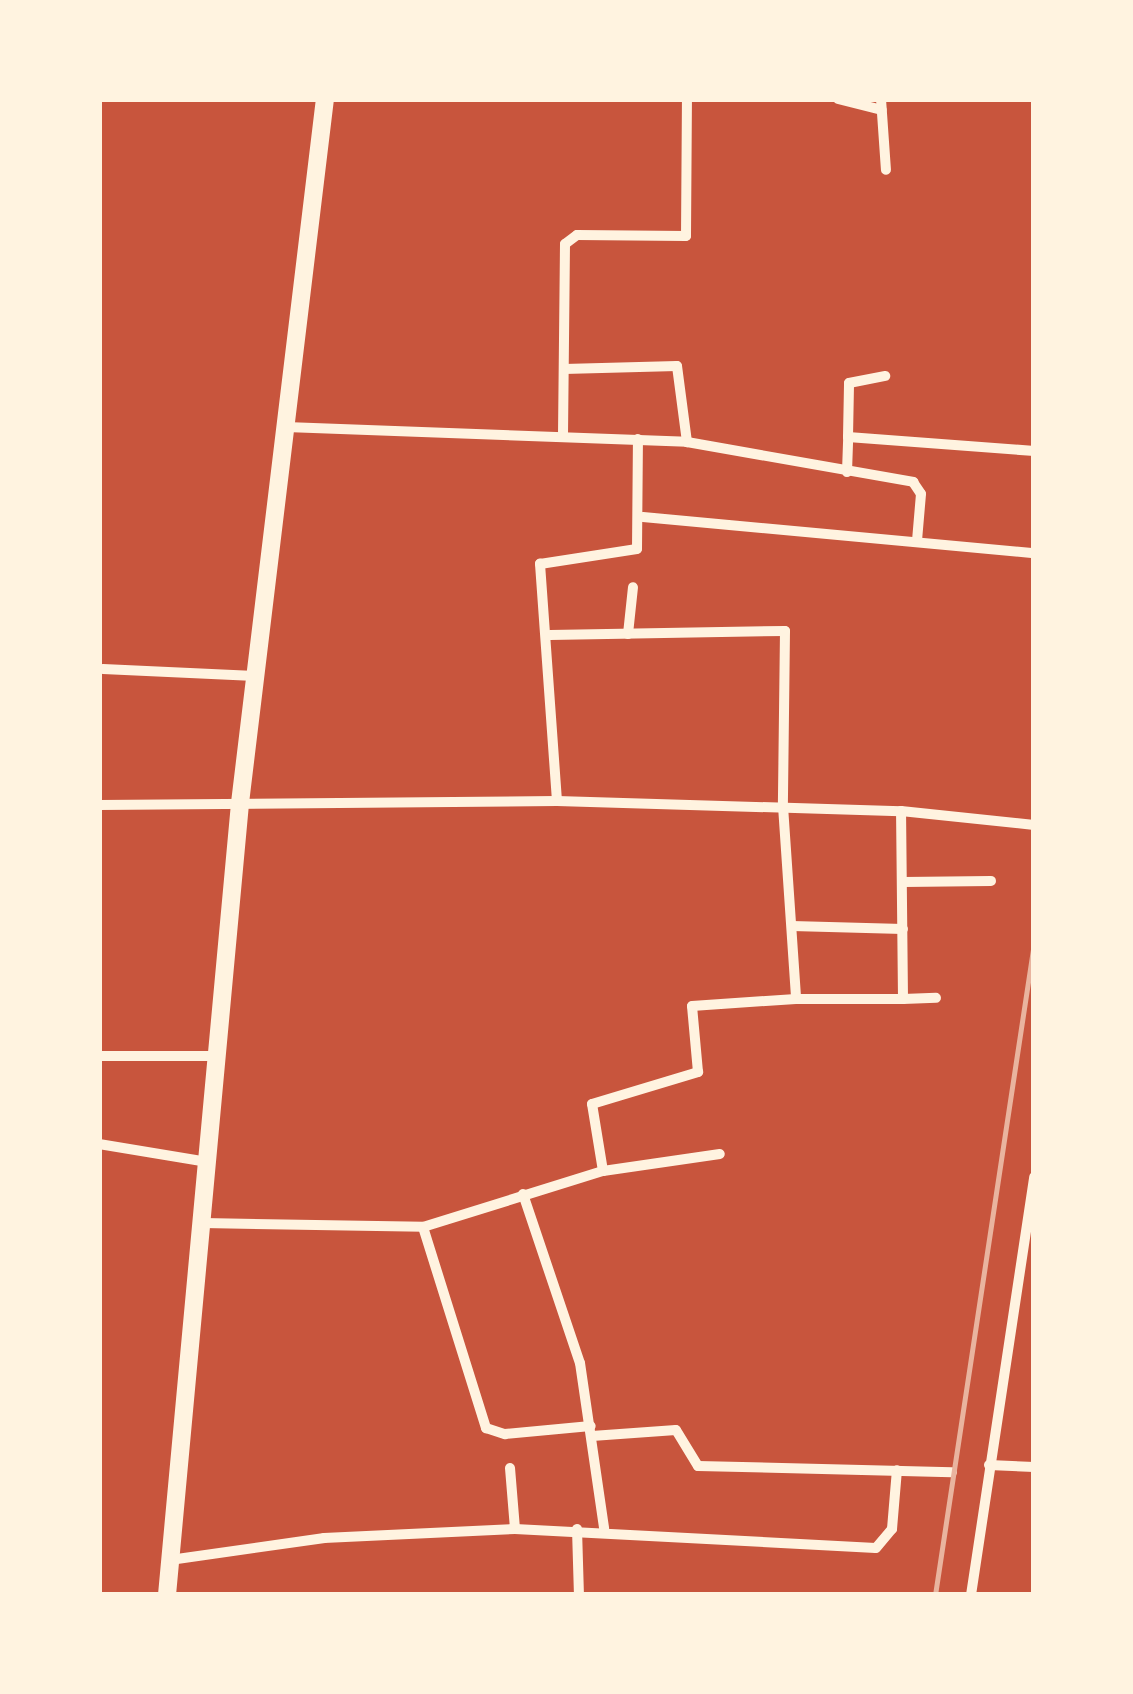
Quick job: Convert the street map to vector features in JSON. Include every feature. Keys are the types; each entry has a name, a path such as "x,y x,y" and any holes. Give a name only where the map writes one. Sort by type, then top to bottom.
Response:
{"highway":[{"path":"167,1595 240,803 325,99"}],"street":[{"path":"563,435 569,237 686,236 687,99"},
{"path":"838,99 882,105 886,170"},
{"path":"564,369 677,366 687,442"},
{"path":"847,472 849,383 885,376"},
{"path":"286,427 687,442 919,486 917,541"},
{"path":"848,437 1034,451"},
{"path":"557,801 550,635 540,564 632,554 643,517 638,439"},
{"path":"643,517 1034,553"},
{"path":"628,634 633,587"},
{"path":"550,635 785,631 783,806 796,999"},
{"path":"104,669 255,676"},
{"path":"99,805 557,801 901,811 1034,825"},
{"path":"901,811 903,999"},
{"path":"904,882 991,881"},
{"path":"792,926 903,929"},
{"path":"603,1171 592,1104 698,1072 692,1006 936,998"},
{"path":"99,1056 218,1056"},
{"path":"99,1144 209,1162"},
{"path":"203,1223 423,1227 603,1171 720,1154"},
{"path":"971,1595 1034,1177"},
{"path":"524,1194 575,1346 604,1528"},
{"path":"423,1227 486,1428 505,1434 676,1430 698,1466 952,1472"},
{"path":"989,1465 1034,1467"},
{"path":"509,1468 515,1529"},
{"path":"170,1560 324,1538 515,1529 604,1528 876,1548 892,1528 896,1470"},
{"path":"577,1529 579,1595"}],"railway":[{"path":"935,1595 1034,943"}]}
